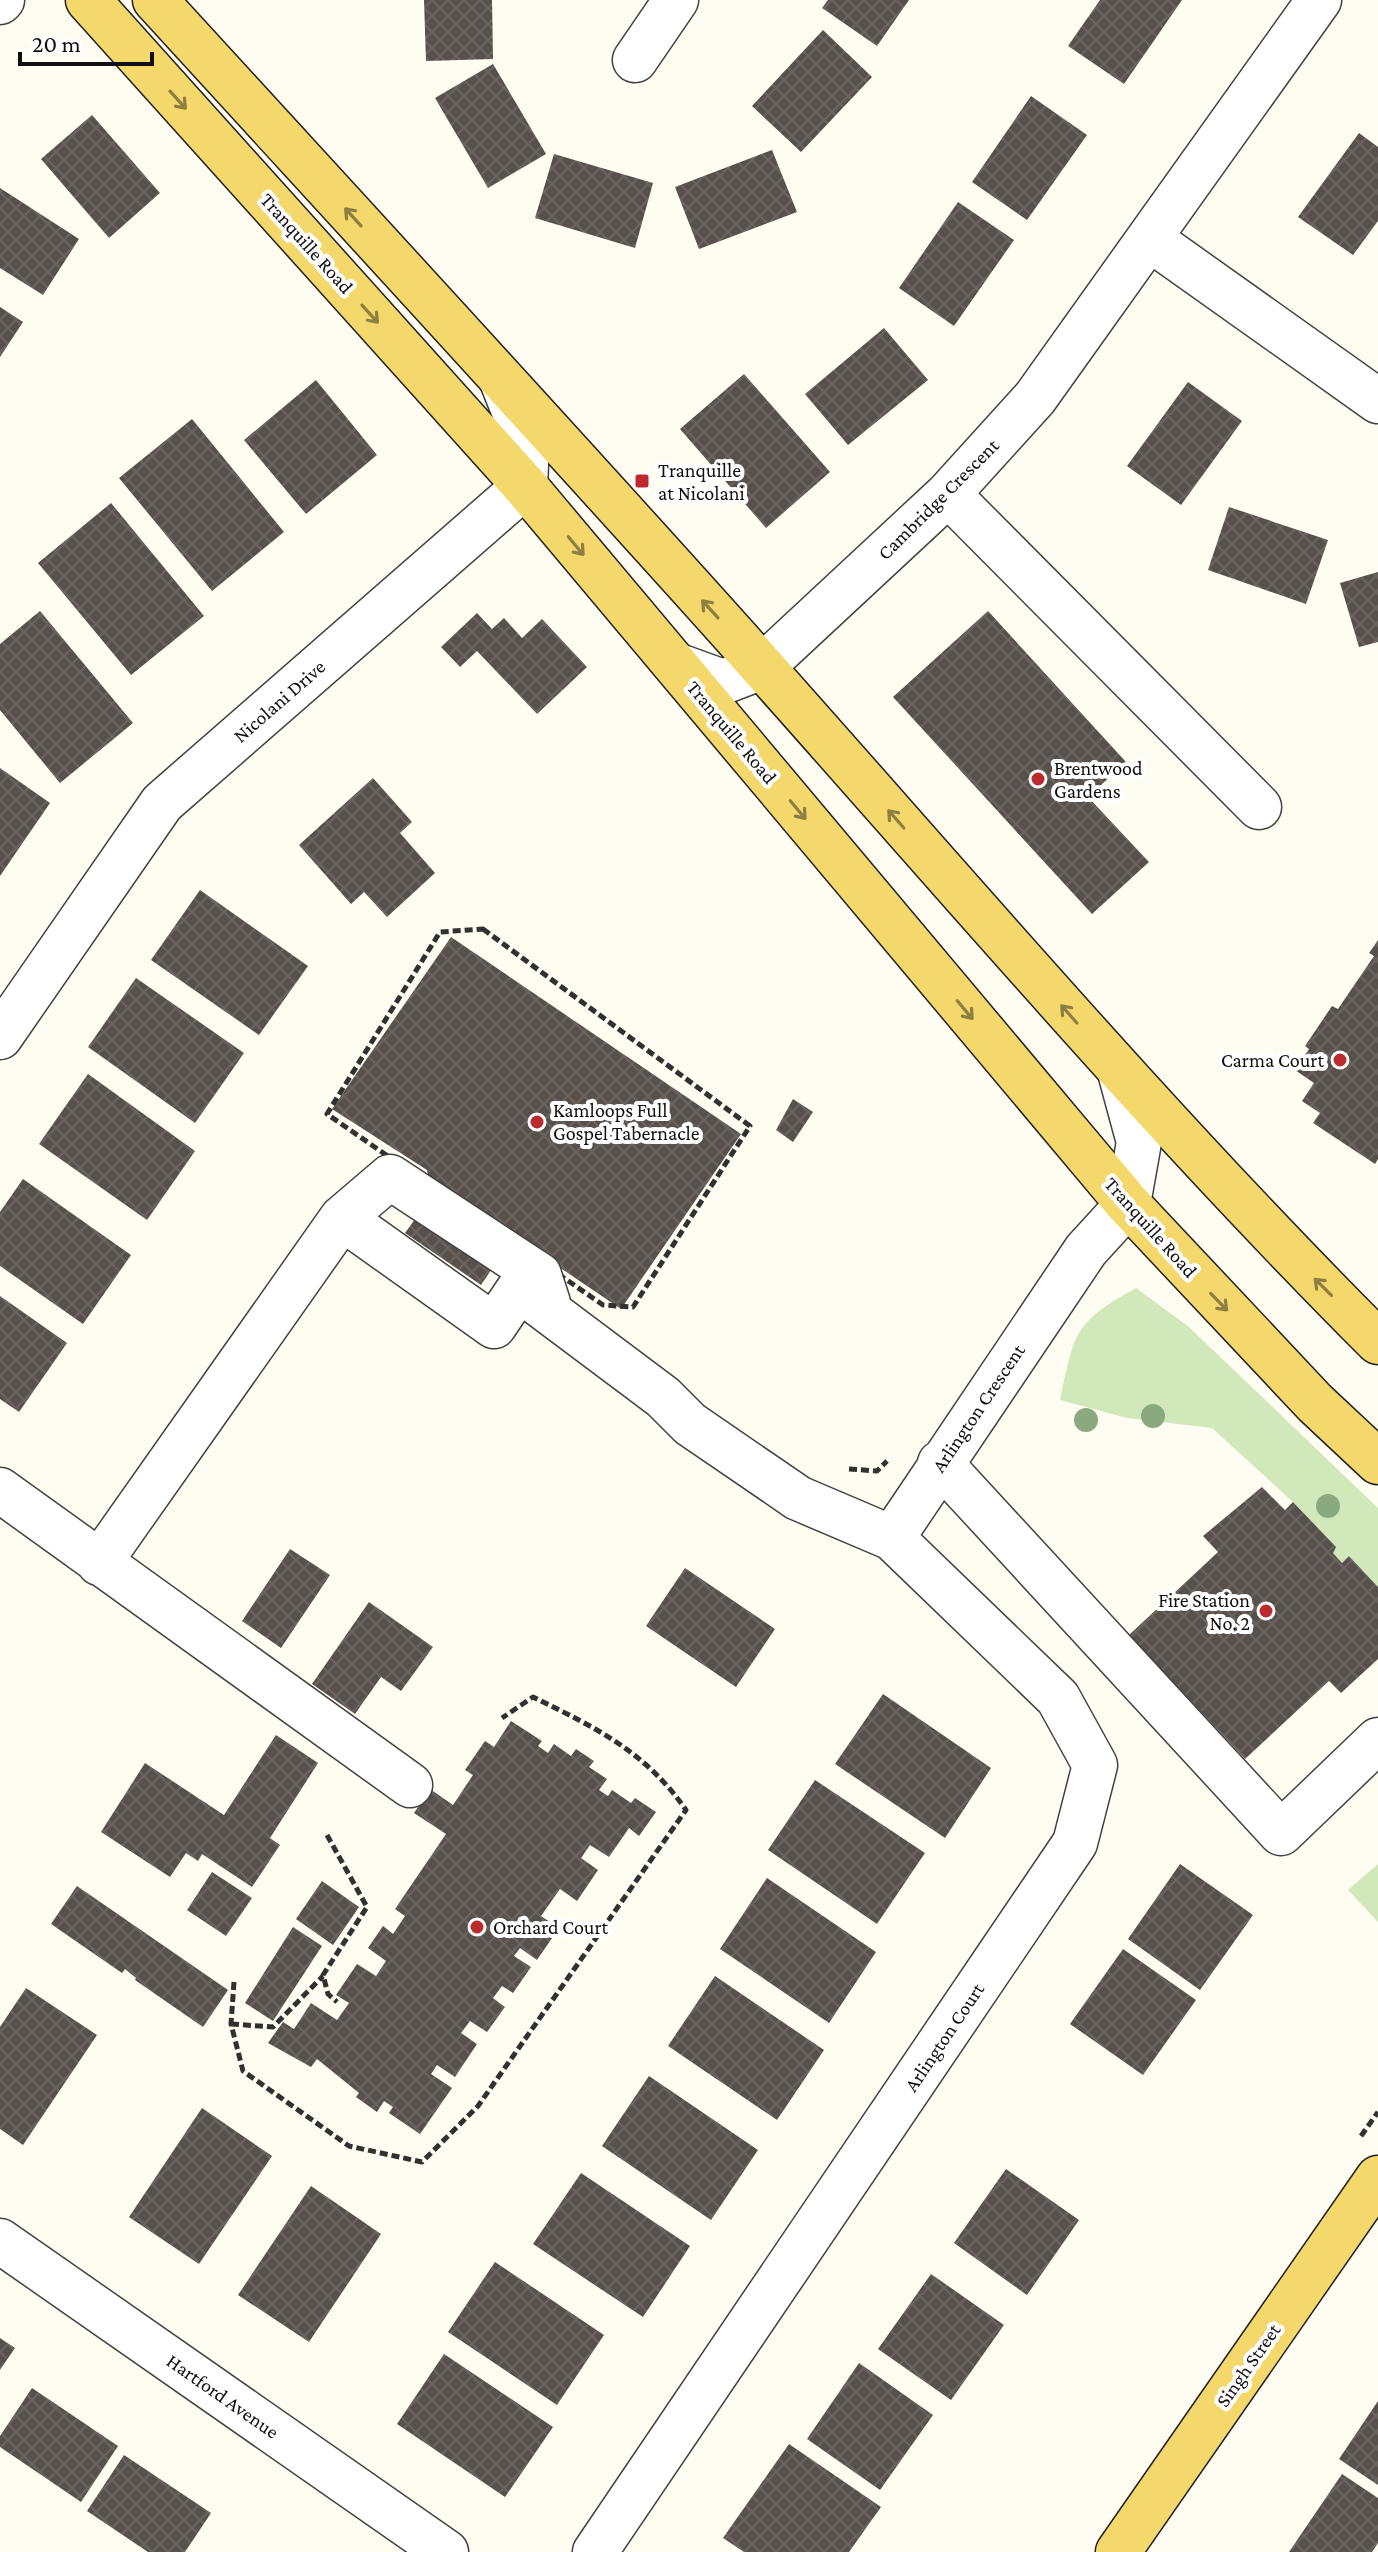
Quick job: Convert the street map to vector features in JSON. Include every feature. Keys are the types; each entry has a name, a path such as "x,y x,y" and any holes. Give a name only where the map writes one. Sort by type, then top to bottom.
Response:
{"main road":[{"name":"Tranquille Road","path":"88,0 525,486 1128,1204 1315,1403 1378,1462"},
{"path":"155,0 762,667 1120,1072 1259,1223 1378,1342"},
{"name":"Singh Street","path":"1118,2552 1378,2178"}],"street":[{"path":"635,60 676,0"},
{"name":"Cambridge Crescent","path":"676,665 723,682 762,667 948,494 1035,398 1319,0"},
{"path":"1150,239 1378,401"},
{"path":"500,378 527,444 525,486"},
{"name":"Nicolani Drive","path":"0,1037 162,803 525,486"},
{"path":"948,494 1259,807"},
{"path":"1120,1072 1139,1142 1128,1204"},
{"path":"99,1563 342,1218 390,1177 539,1275 551,1313"},
{"name":"Arlington Crescent","path":"892,1538 1086,1250 1128,1204"},
{"path":"342,1218 494,1326 519,1289 663,1397 690,1424 798,1498 892,1538"},
{"path":"940,1463 1281,1833 1378,1740"},
{"path":"0,1490 410,1785"},
{"name":"Arlington Court","path":"595,2552 1075,1843 1095,1765 1058,1698 892,1538"},
{"name":"Hartford Avenue","path":"0,2241 446,2552"}],"path":[{"path":"483,929 750,1126 633,1307 603,1305 327,1114 440,932 483,929"},
{"path":"846,1469 877,1471 893,1455"},
{"path":"234,1982 231,2024 243,2071 349,2146 422,2162 478,2106 686,1810 663,1777 602,1731 533,1697 502,1718"},
{"path":"231,2024 273,2027 323,1975 367,1907 327,1835"},
{"path":"323,1975 328,1994 337,2002"}],"green space":[{"path":"1136,1288 1189,1327 1378,1508 1378,1587 1349,1556 1342,1563 1333,1553 1335,1547 1293,1502 1212,1428 1127,1418 1060,1400 1069,1359 1080,1332 1100,1311"},
{"path":"1378,1864 1378,1922 1348,1890"}],"building":[{"path":"424,0 492,0 493,59 426,61"},
{"path":"828,0 909,0 877,46 822,8"},
{"path":"1100,0 1182,0 1124,84 1068,46"},
{"path":"823,30 872,77 801,152 752,106"},
{"path":"493,64 546,154 488,188 435,98"},
{"path":"1031,96 1087,135 1027,220 972,182"},
{"path":"92,115 160,193 109,238 41,159"},
{"path":"1359,133 1378,147 1378,221 1353,255 1298,217"},
{"path":"772,150 797,212 699,249 675,187"},
{"path":"554,154 653,183 635,248 535,218"},
{"path":"0,188 79,239 43,295 0,268"},
{"path":"958,202 1014,240 954,326 899,288"},
{"path":"0,307 23,322 0,357"},
{"path":"884,328 928,380 848,445 805,394"},
{"path":"744,374 830,472 766,528 680,429"},
{"path":"316,380 377,455 306,514 244,440"},
{"path":"1188,382 1242,421 1181,505 1127,466"},
{"path":"192,419 284,532 212,591 119,478"},
{"path":"111,503 204,616 131,675 38,563"},
{"path":"1229,507 1328,540 1306,604 1208,570"},
{"path":"1378,572 1378,642 1359,647 1340,583"},
{"path":"40,611 133,723 60,783 0,710 0,644"},
{"name":"Brentwood Gardens","path":"988,611 1126,762 1088,797 1149,862 1092,914 893,697"},
{"path":"477,613 492,629 504,618 522,638 542,619 587,667 537,714 477,651 460,667 441,647"},
{"path":"0,768 50,803 0,876"},
{"path":"373,778 412,822 400,833 435,873 387,917 364,892 351,904 299,845"},
{"path":"200,890 308,966 259,1035 151,960"},
{"name":"Kamloops Full Gospel Tabernacle","path":"451,937 741,1134 621,1309 525,1244 506,1248 481,1285 405,1233 431,1197 427,1170 332,1109"},
{"name":"Carma Court","path":"1378,940 1378,1159 1375,1164 1313,1123 1320,1113 1302,1101 1314,1083 1295,1070 1309,1049 1305,1046 1332,1006 1338,1009 1374,956 1369,953"},
{"path":"136,978 244,1053 195,1123 88,1047"},
{"path":"88,1074 195,1151 147,1220 39,1144"},
{"path":"793,1099 813,1112 793,1142 776,1130"},
{"path":"23,1179 131,1255 83,1324 0,1266 0,1212"},
{"path":"0,1296 67,1343 19,1412 0,1399"},
{"name":"Fire Station No. 2","path":"1262,1487 1285,1510 1293,1502 1336,1547 1333,1553 1342,1563 1349,1556 1378,1587 1378,1659 1341,1693 1329,1681 1245,1759 1129,1635 1218,1552 1203,1536"},
{"path":"290,1549 330,1575 281,1648 242,1621"},
{"path":"685,1568 775,1629 736,1687 646,1626"},
{"path":"369,1602 433,1647 401,1691 381,1677 355,1714 312,1684"},
{"path":"883,1694 991,1768 945,1838 835,1764"},
{"name":"Orchard Court","path":"511,1721 542,1741 538,1746 548,1753 554,1744 571,1756 576,1749 594,1761 589,1767 607,1779 599,1790 608,1796 612,1790 631,1803 635,1798 656,1812 639,1836 629,1828 609,1857 590,1845 581,1858 598,1870 577,1901 560,1889 541,1916 559,1928 537,1960 520,1948 514,1956 531,1967 513,1993 502,1986 493,1998 505,2007 487,2032 470,2021 461,2033 477,2044 455,2077 437,2065 431,2074 452,2088 420,2134 389,2113 393,2107 384,2101 377,2112 356,2097 359,2093 317,2059 311,2067 268,2043 283,2022 294,2029 311,2003 337,2020 349,2003 336,1995 357,1964 376,1976 386,1961 368,1948 383,1926 393,1934 405,1916 395,1909 446,1834 414,1813 430,1789 453,1805 473,1775 465,1770 485,1741 494,1747"},
{"path":"276,1735 318,1763 270,1838 280,1845 252,1887 202,1854 198,1861 186,1853 170,1877 101,1832 145,1763 224,1815"},
{"path":"815,1780 925,1853 877,1924 768,1850"},
{"path":"1180,1864 1253,1915 1200,1990 1128,1939"},
{"path":"212,1872 252,1898 226,1936 187,1910"},
{"path":"767,1878 876,1952 829,2023 720,1949"},
{"path":"322,1881 359,1907 333,1945 296,1919"},
{"path":"77,1886 228,1990 203,2027 135,1980 125,1969 122,1973 51,1924"},
{"path":"293,1927 322,1946 273,2021 245,2003"},
{"path":"1123,1949 1196,2000 1143,2075 1070,2024"},
{"path":"715,1976 824,2050 777,2120 668,2046"},
{"path":"26,1988 97,2035 23,2145 0,2129 0,2027"},
{"path":"649,2076 758,2150 711,2220 602,2146"},
{"path":"202,2108 272,2156 199,2264 129,2217"},
{"path":"1006,2169 1079,2220 1027,2295 954,2243"},
{"path":"581,2173 690,2246 643,2317 533,2244"},
{"path":"311,2186 381,2234 309,2342 238,2295"},
{"path":"495,2262 604,2335 557,2405 448,2332"},
{"path":"931,2274 1004,2325 951,2400 878,2349"},
{"path":"0,2338 15,2348 0,2370"},
{"path":"444,2354 553,2427 505,2497 397,2424"},
{"path":"859,2363 933,2415 880,2490 807,2439"},
{"path":"32,2388 118,2446 81,2502 0,2447 0,2436"},
{"path":"1378,2401 1378,2485 1339,2459"},
{"path":"789,2444 881,2507 849,2552 744,2552 723,2538"},
{"path":"124,2455 211,2513 185,2552 148,2552 87,2511"},
{"path":"1342,2474 1378,2498 1378,2543 1372,2552 1289,2552"}],"place":[{"name":"Tranquille at Nicolani","path":"642,481"},
{"name":"Brentwood Gardens","path":"1038,779"},
{"name":"Carma Court","path":"1340,1060"},
{"name":"Kamloops Full Gospel Tabernacle","path":"537,1122"},
{"name":"Fire Station No. 2","path":"1266,1611"},
{"name":"Orchard Court","path":"477,1927"}]}
